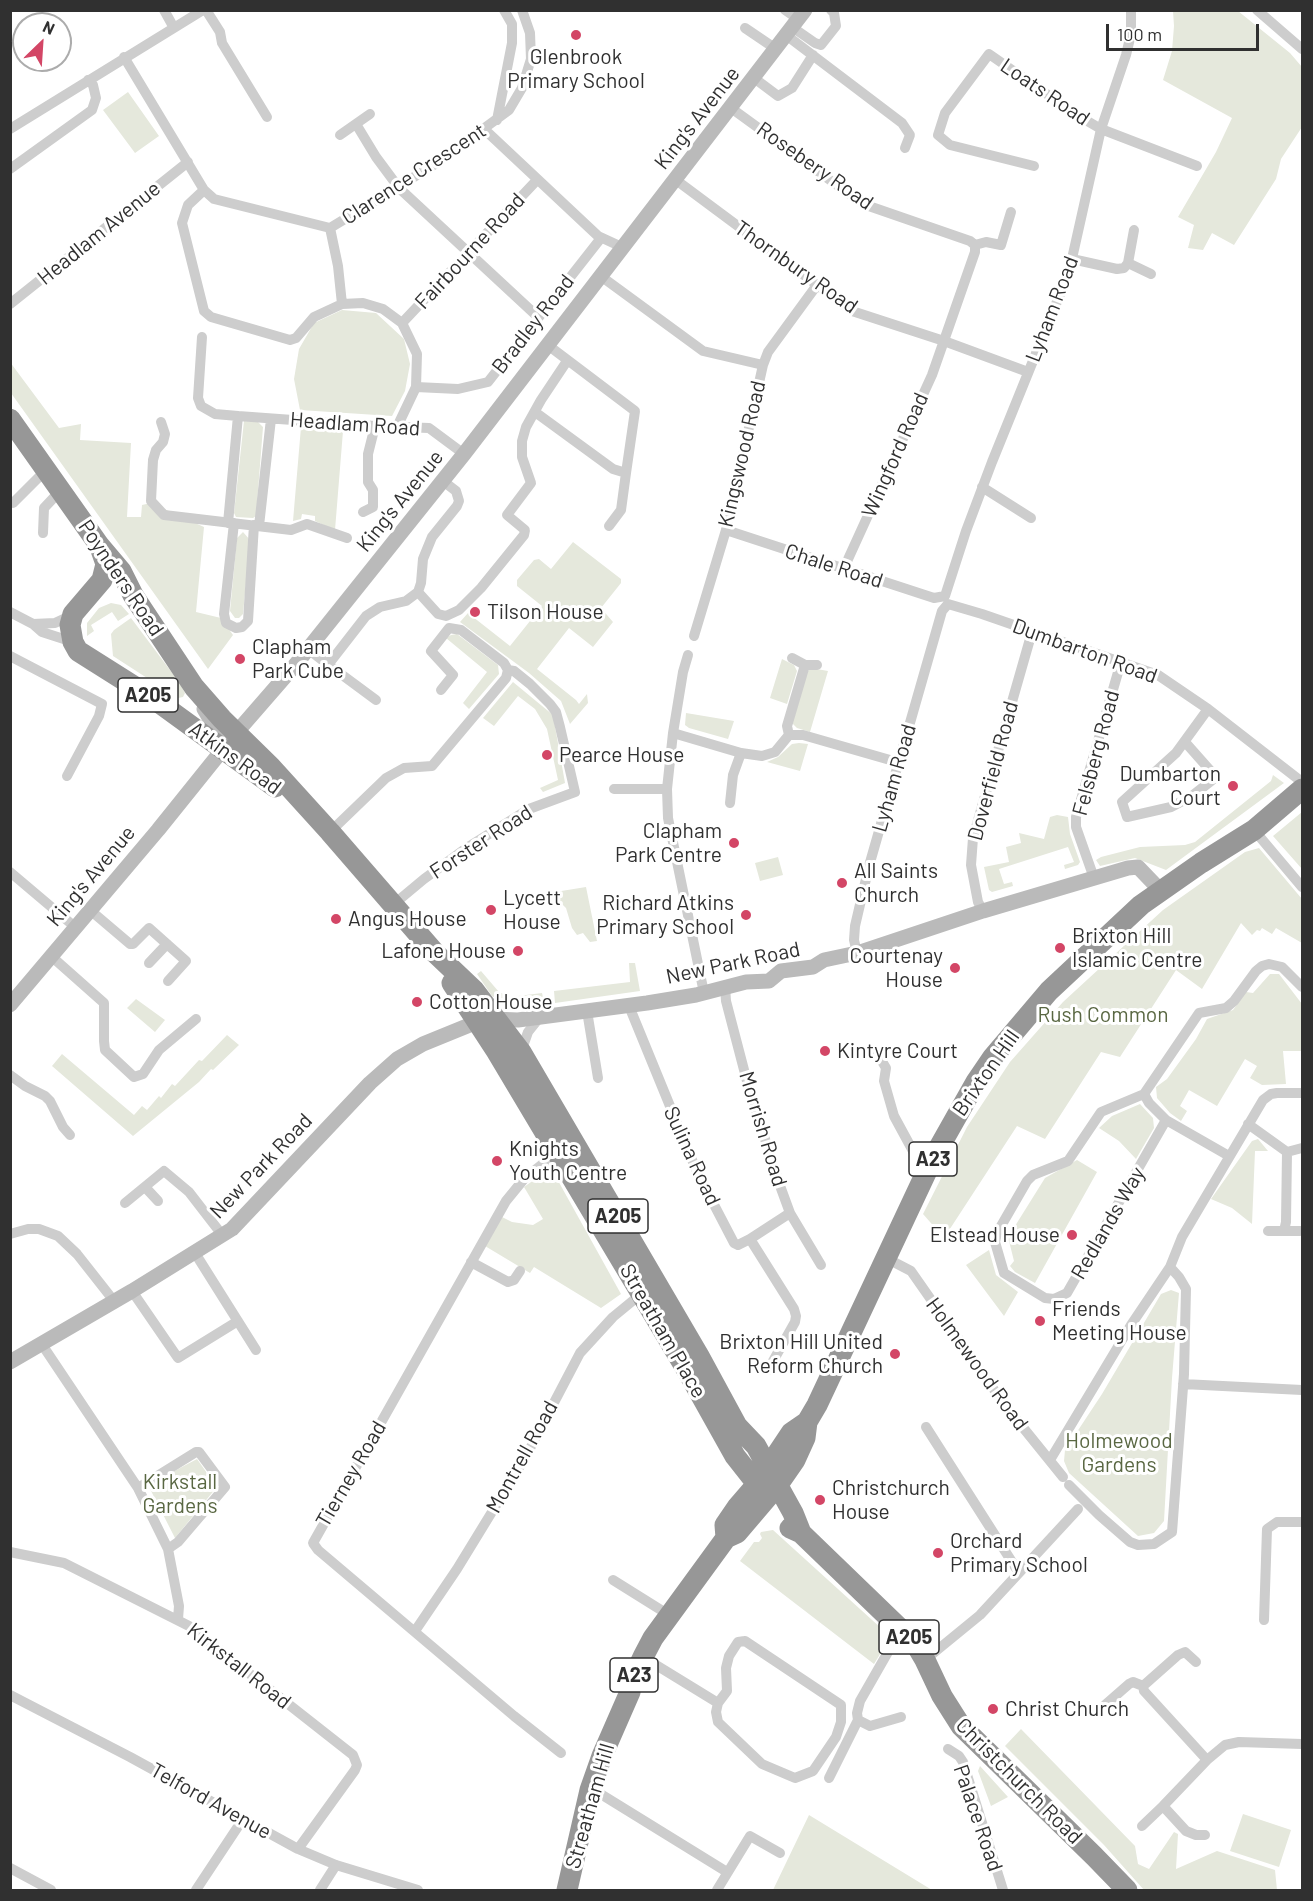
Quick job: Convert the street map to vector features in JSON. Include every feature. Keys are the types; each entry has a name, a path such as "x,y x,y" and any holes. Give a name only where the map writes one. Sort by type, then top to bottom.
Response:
{"highway":[{"name":"Poynders Road","path":"10,419 99,545 121,572 133,595 230,741"},
{"name":"A205","path":"73,614 102,580 106,564 99,545"},
{"path":"88,595 102,589 118,590 133,595"},
{"path":"73,614 70,625 73,642"},
{"name":"Atkins Road","path":"73,642 78,651 154,699 190,726 230,741 271,767 434,952 474,990 487,1018"},
{"name":"Brixton Hill","path":"767,1484 800,1450 805,1438 807,1422 932,1161 976,1082 1018,1026 1049,991 1141,905 1254,830 1302,789"},
{"name":"Streatham Place","path":"487,1018 521,1052 565,1147 641,1294 735,1456 767,1484"},
{"name":"Streatham Place","path":"487,1018 565,1147 699,1356 737,1425 743,1447 767,1484"},
{"name":"Christchurch Road","path":"767,1484 793,1513 801,1533 915,1643 942,1696 961,1726 1127,1890"},
{"name":"Streatham Hill","path":"567,1890 590,1790 630,1692 632,1679 653,1638 726,1538 725,1525 738,1506 767,1484"}],"street":[{"path":"164,10 174,28"},
{"path":"10,129 124,57 205,10 220,32 222,43 267,117"},
{"name":"Clarence Crescent","path":"497,120 512,43 512,24 504,10"},
{"name":"Clarence Crescent","path":"204,190 214,199 330,228 399,188 509,110 522,88 531,59 530,33 522,10"},
{"path":"793,21 814,43 821,45 836,26 834,13 831,10"},
{"name":"Lyham Road","path":"857,953 854,940 855,926 897,762 966,531 1070,272 1101,129 1131,34 1131,10"},
{"path":"1257,10 1302,49"},
{"path":"793,21 813,55 902,123 910,135 905,148"},
{"name":"King's Avenue","path":"11,1002 308,649 464,454 754,78 793,21"},
{"path":"745,28 776,49"},
{"name":"Loats Road","path":"1034,166 950,146 938,135 945,113 989,54 1101,129 1197,166"},
{"path":"754,78 778,96 792,88 813,55"},
{"path":"124,57 204,190 188,205 182,223 204,311 211,317 290,340 296,338 314,317 342,304 363,303 383,309 402,323 417,354 416,387 397,428"},
{"path":"10,169 92,110 96,98 93,85 88,80"},
{"name":"Rosebery Road","path":"731,108 863,204 970,241 975,245"},
{"path":"340,135 370,114"},
{"path":"356,124 376,157 399,188 538,317"},
{"path":"484,129 601,238 624,248"},
{"name":"Headlam Avenue","path":"10,304 188,162"},
{"name":"Fairbourne Road","path":"402,323 537,180"},
{"name":"Thornbury Road","path":"676,180 852,311 1028,372"},
{"path":"944,341 975,252 975,245 986,242 1001,245 1011,212"},
{"path":"330,228 338,266 342,304"},
{"path":"1072,259 1117,269 1124,267 1128,263 1134,230"},
{"name":"Bradley Road","path":"416,387 458,389 488,382 601,238"},
{"path":"1128,263 1151,274"},
{"path":"602,277 703,351 763,365"},
{"name":"Kingswood Road","path":"694,636 726,530 763,365 768,352 817,285"},
{"name":"Headlam Road","path":"202,337 198,398 201,406 215,414 397,428 429,428 464,454"},
{"name":"Wingford Road","path":"844,568 918,406 944,341"},
{"path":"549,346 632,407 634,411 621,510 609,526"},
{"path":"418,592 438,614 446,616 459,610 481,588 524,535 525,530 507,515 531,483 522,457 522,441 530,419 567,361"},
{"path":"536,412 613,470 626,473"},
{"path":"238,416 224,614 226,624 236,628 242,627 248,621 256,526 271,418"},
{"path":"161,422 165,434 153,460 151,501 165,515 291,530 308,524 347,538"},
{"path":"363,512 373,507 373,490 368,482 368,454 375,426"},
{"path":"13,503 46,470"},
{"path":"326,663 331,661 366,616 380,607 406,601 418,592 422,584 423,559 429,542 458,506 456,491 443,480"},
{"path":"982,487 1031,519"},
{"path":"43,533 44,508 60,490"},
{"name":"Chale Road","path":"726,530 944,602"},
{"name":"Dumbarton Road","path":"944,602 1158,675 1208,709 1302,782"},
{"name":"Atkins Road","path":"10,612 33,624 42,632 73,642"},
{"path":"33,624 54,623 73,614"},
{"path":"324,825 386,778 404,768 432,766 506,678 508,670 504,663 461,630 450,628 431,651 453,675 441,690"},
{"name":"Doverfield Road","path":"983,912 978,902 971,865 973,838 1032,632"},
{"path":"308,649 376,700"},
{"path":"688,655 683,672 667,789 668,818 704,993"},
{"path":"10,656 102,704 99,716 67,776"},
{"path":"792,658 805,665 817,665"},
{"name":"Felsberg Road","path":"1094,878 1076,827 1076,816 1121,662"},
{"path":"789,735 787,726 805,665"},
{"name":"Forster Road","path":"394,904 465,849 529,810 575,792 555,712 530,684 508,670"},
{"path":"1185,742 1216,777 1192,796 1171,807 1127,818 1122,802 1176,753 1208,709"},
{"path":"674,733 741,753 768,755 775,752 789,735"},
{"path":"789,735 803,735 897,762"},
{"path":"730,803 734,775 741,753"},
{"path":"614,789 667,789"},
{"path":"1254,830 1302,887"},
{"name":"New Park Road","path":"10,1362 223,1236 240,1222 383,1071 413,1048 487,1018 518,1020 629,1006 704,993 753,980 769,981 781,971 813,968 824,960 857,953 1128,868 1138,867 1161,891"},
{"path":"10,872 75,927"},
{"path":"90,910 130,944 133,944 149,928 186,961 168,981"},
{"path":"149,963 167,944"},
{"path":"51,956 105,1003 105,1050 134,1077 143,1074 159,1050 196,1019"},
{"path":"1229,1156 1166,1120 1149,1103 1144,1094 1189,1025 1199,1014 1226,1008 1262,966 1269,964 1282,967 1302,987"},
{"name":"Morrish Road","path":"725,986 726,1001 749,1089 790,1213 821,1265"},
{"name":"Sulina Road","path":"629,1006 697,1172 734,1243 738,1245 750,1239"},
{"path":"587,1011 598,1078"},
{"path":"521,1052 528,1032 540,1016"},
{"path":"877,1053 886,1068 884,1081 894,1116 914,1150 932,1161"},
{"path":"10,1076 45,1096 70,1135"},
{"path":"1050,1460 1131,1325 1170,1267 1182,1237 1263,1100 1271,1094 1302,1093"},
{"name":"Redlands Way","path":"1144,1094 1101,1112 1068,1161 1033,1175 1027,1181 997,1233 995,1242 1004,1273 1045,1298 1054,1299 1067,1293 1166,1120"},
{"path":"1248,1124 1287,1152"},
{"name":"Tierney Road","path":"561,1753 318,1550 314,1541 471,1262 516,1188 530,1173 565,1147"},
{"path":"1287,1152 1302,1148"},
{"path":"1284,1231 1287,1152"},
{"path":"125,1203 161,1172 167,1172 189,1192 223,1236"},
{"path":"145,1186 158,1201"},
{"path":"768,1370 795,1322 796,1316 794,1309 750,1239 790,1213"},
{"path":"10,1234 28,1229 39,1229 58,1236 77,1254 114,1301"},
{"path":"1268,1231 1300,1231"},
{"path":"195,1253 256,1350"},
{"name":"Holmewood Road","path":"886,1258 910,1271 1004,1404 1066,1481 1099,1515 1130,1542 1138,1545 1154,1544 1172,1532 1183,1384"},
{"path":"471,1262 508,1282 514,1280 520,1271"},
{"path":"1170,1267 1179,1276 1186,1289 1183,1384 1302,1390"},
{"path":"132,1291 178,1358 238,1321"},
{"name":"Montrell Road","path":"415,1632 457,1569 525,1458 580,1353 613,1317 641,1294"},
{"path":"41,1343 138,1488 168,1549 179,1606 178,1620"},
{"path":"926,1427 1019,1573"},
{"path":"138,1488 196,1452 199,1452 225,1487 178,1542 168,1549"},
{"path":"925,1660 980,1615 1078,1509"},
{"path":"1264,1620 1267,1529 1277,1521 1302,1522"},
{"name":"Kirkstall Road","path":"10,1552 64,1563 178,1620 199,1633 348,1750 356,1760 355,1770 298,1849"},
{"path":"613,1580 669,1615"},
{"path":"829,1779 858,1720 860,1701 896,1638 903,1630"},
{"path":"745,1641 841,1705 842,1714 836,1737 813,1771 795,1778 762,1764 718,1722 716,1712 718,1703 727,1691 726,1668 729,1656 738,1642 745,1641"},
{"path":"1143,1686 1178,1655 1185,1652 1196,1662"},
{"path":"643,1658 718,1703"},
{"path":"1105,1705 1133,1682 1143,1686"},
{"path":"1143,1686 1144,1692 1207,1760"},
{"name":"Telford Avenue","path":"10,1695 130,1757 298,1849 336,1865 418,1890"},
{"path":"858,1720 870,1726 901,1717"},
{"path":"1142,1826 1207,1760 1225,1746 1235,1742 1302,1744"},
{"name":"Palace Road","path":"948,1749 965,1760 1003,1890"},
{"path":"590,1790 599,1793 727,1872"},
{"path":"1163,1806 1186,1831 1196,1835 1205,1835"},
{"path":"196,1890 243,1819"},
{"path":"717,1890 750,1836 780,1853"},
{"path":"320,1890 336,1865"},
{"path":"10,1868 51,1890"}],"green space":[{"path":"1173,11 1238,11 1290,53 1302,67 1302,127 1281,159 1276,179 1234,245 1212,233 1203,250 1188,248 1194,225 1178,217 1216,152 1232,118 1163,80 1172,51"},
{"path":"128,92 159,136 135,153 103,110"},
{"path":"342,310 376,313 404,339 410,364 405,391 392,416 300,410 294,379 299,349 314,323"},
{"path":"10,362 59,428 81,424 80,440 131,443 127,517 141,517 142,505 151,503 204,527 196,612 221,618 233,635 208,669 11,393"},
{"path":"244,421 258,422 263,427 256,516 253,518 236,517 234,513"},
{"path":"301,427 343,431 335,530 315,521 315,516 302,514 301,519 293,521"},
{"path":"243,532 250,540 243,614 235,618 230,611 237,538"},
{"path":"573,542 621,579 621,583 601,608 613,622 593,647 569,628 537,669 579,704 587,694 588,703 570,724 561,701 529,673 460,622 468,613 510,646 542,606 517,586 517,580 534,560 539,559 551,569"},
{"path":"111,603 121,605 129,614 118,621 112,612 91,625 94,631 87,636 87,623 99,608"},
{"path":"131,618 179,682 185,693 183,697 178,698 113,656 111,634"},
{"path":"457,634 498,665 499,674 469,709 463,703 487,672 446,638"},
{"path":"782,659 794,665 797,671 787,704 770,698"},
{"path":"811,668 828,671 810,732 797,728 792,723 806,673"},
{"path":"513,682 553,715 565,783 543,792 540,788 558,780 547,729 535,709 518,696 494,726 483,718"},
{"path":"686,713 734,721 728,739 689,728 685,725"},
{"path":"792,744 808,744 800,771 767,762 778,757"},
{"path":"1273,775 1284,783 1166,870 1135,858 1100,866 1096,860 1140,847 1185,845 1195,842 1271,781"},
{"path":"1302,812 1302,869 1273,836"},
{"path":"1057,815 1068,817 1070,834 1080,862 1078,865 1065,869 1064,865 1074,862 1068,847 999,869 1004,884 1012,882 1013,886 992,892 989,890 984,867 1009,862 1006,847 1021,843 1019,833 1044,839 1050,817"},
{"name":"Rush Common","path":"1259,848 1302,899 1302,943 1276,928 1272,934 1262,928 1252,935 1241,923 1202,989 1176,970 1120,1057 1101,1052 1045,1139 1017,1126 944,1238 923,1214 967,1127 1010,1062 1063,1002 1163,910 1245,852"},
{"path":"778,857 783,875 760,881 755,863"},
{"path":"586,887 597,941 590,942 583,933 577,935 572,928 566,908 557,899 553,899 549,893"},
{"path":"629,963 635,963 640,991 555,1003 554,991 630,982"},
{"path":"481,971 499,992 510,997 542,993 545,1006 519,1008 503,1004 492,996 477,974"},
{"path":"1270,974 1279,974 1302,1004 1302,1051 1283,1051 1286,1084 1262,1085 1250,1078 1257,1066 1245,1059 1217,1106 1189,1090 1180,1106 1187,1111 1181,1121 1170,1113 1157,1098 1156,1087 1167,1079 1196,1039 1207,1019 1233,1010 1246,992 1253,993"},
{"path":"136,999 165,1020 155,1032 127,1008"},
{"path":"227,1035 239,1045 213,1070 211,1069 199,1082 133,1136 52,1066 62,1054 134,1115 142,1106 147,1110 172,1084 175,1086"},
{"path":"1140,1104 1153,1118 1154,1128 1136,1159 1119,1141 1099,1128 1112,1116"},
{"path":"1258,1139 1268,1151 1255,1151 1252,1224 1232,1208 1211,1199 1252,1141"},
{"path":"1077,1160 1097,1172 1035,1283 1015,1272 1010,1266 1014,1261 1009,1241 1002,1238 1010,1234 1045,1178"},
{"path":"551,1168 621,1294 601,1308 534,1267 530,1273 485,1246 502,1217 512,1222 533,1225 543,1219 524,1187"},
{"path":"989,1250 996,1275 1018,1292 1004,1316 966,1265"},
{"name":"Holmewood Gardens","path":"1171,1290 1179,1293 1164,1521 1154,1533 1138,1536 1069,1473 1064,1461 1065,1450 1102,1394 1161,1294"},
{"name":"Kirkstall Gardens","path":"197,1459 216,1488 175,1538 148,1485"},
{"path":"773,1530 893,1639 888,1641 874,1664 740,1561 754,1542 759,1542 762,1538 761,1532"},
{"path":"1021,1729 1135,1846 1138,1864 1149,1869 1174,1832 1178,1834 1176,1869 1217,1851 1275,1870 1277,1890 1144,1890 1104,1845 1005,1746"},
{"path":"980,1766 1008,1797 991,1806 978,1771"},
{"path":"1243,1814 1291,1830 1279,1867 1230,1851"},
{"path":"809,1815 932,1890 773,1890"}],"place":[{"name":"Glenbrook Primary School","path":"576,35"},
{"name":"Tilson House","path":"475,612"},
{"name":"Clapham Park Cube","path":"240,659"},
{"name":"Pearce House","path":"547,755"},
{"name":"Dumbarton Court","path":"1233,786"},
{"name":"Clapham Park Centre","path":"734,843"},
{"name":"All Saints Church","path":"842,883"},
{"name":"Lycett House","path":"491,910"},
{"name":"Richard Atkins Primary School","path":"746,915"},
{"name":"Angus House","path":"336,919"},
{"name":"Brixton Hill Islamic Centre","path":"1060,948"},
{"name":"Lafone House","path":"518,951"},
{"name":"Courtenay House","path":"955,968"},
{"name":"Cotton House","path":"417,1002"},
{"name":"Kintyre Court","path":"825,1051"},
{"name":"Knights Youth Centre","path":"497,1161"},
{"name":"Elstead House","path":"1072,1235"},
{"name":"Friends Meeting House","path":"1040,1321"},
{"name":"Brixton Hill United Reform Church","path":"895,1354"},
{"name":"Christchurch House","path":"820,1500"},
{"name":"Orchard Primary School","path":"938,1553"},
{"name":"Christ Church","path":"993,1709"}]}
